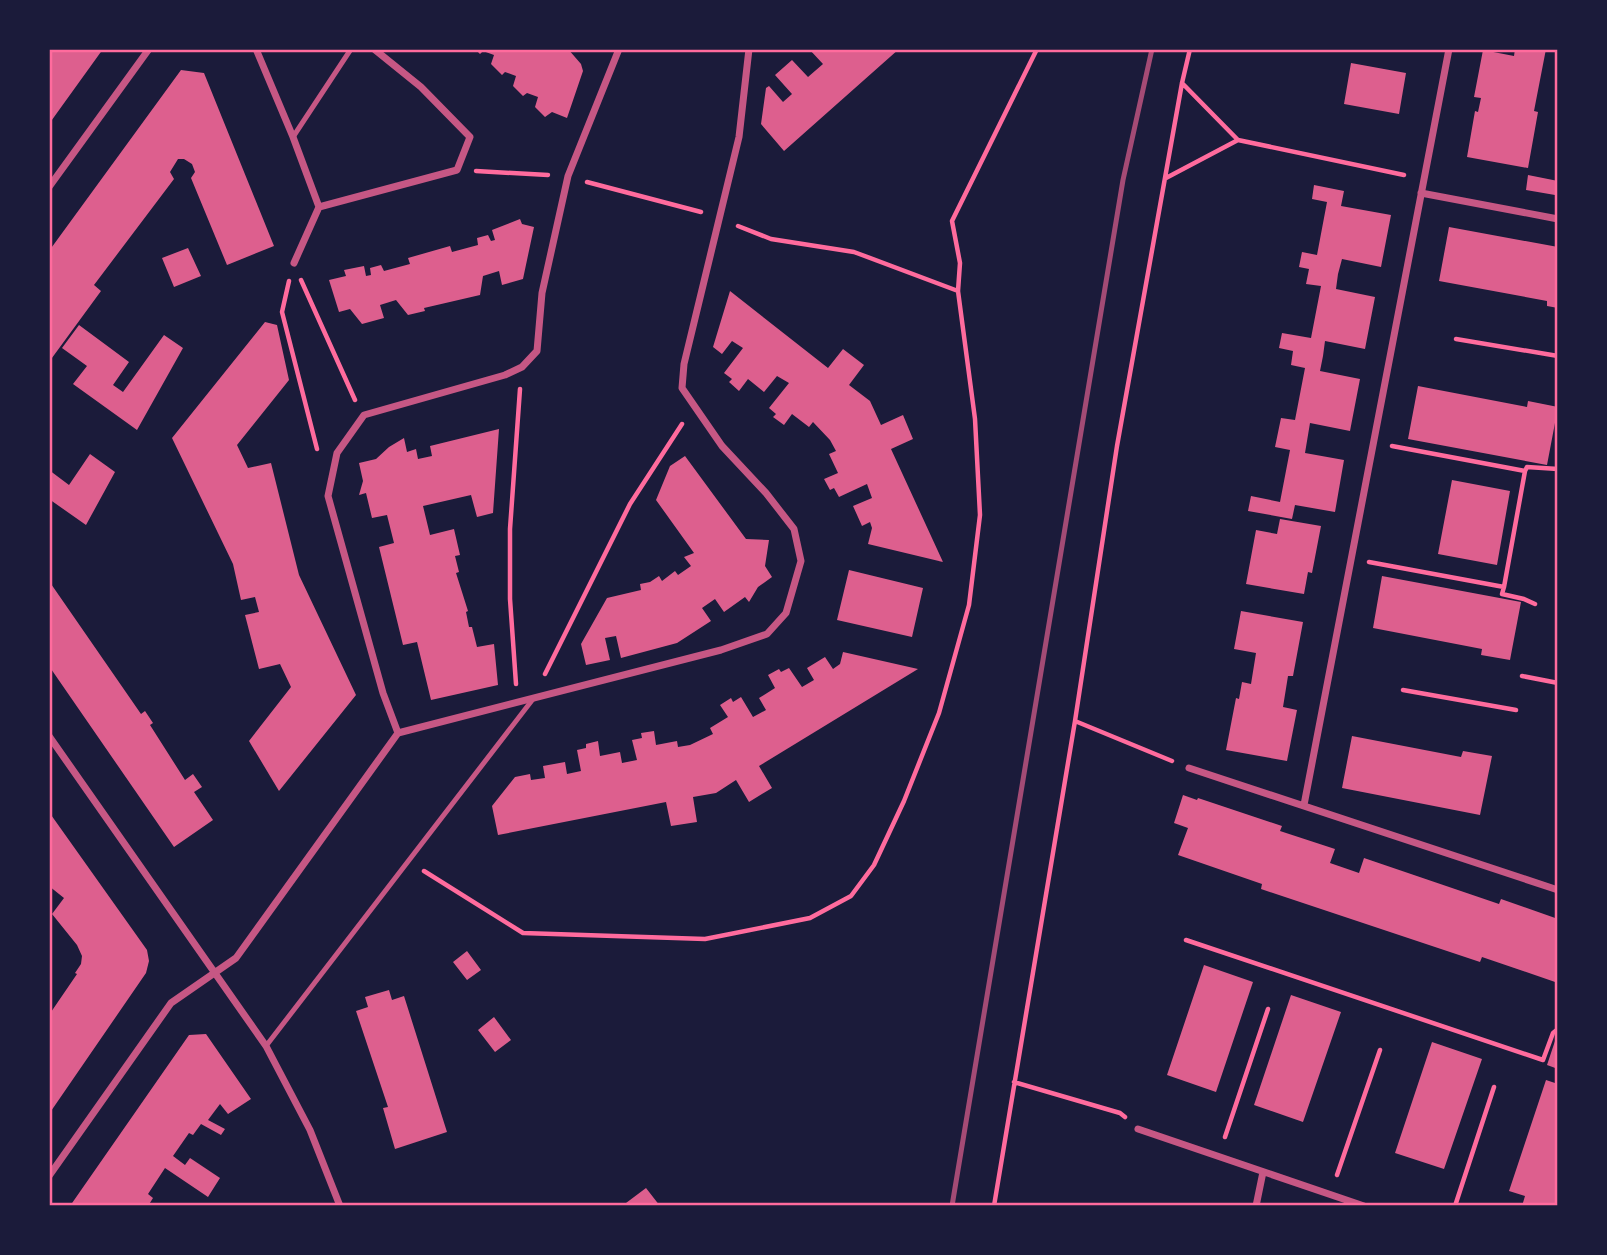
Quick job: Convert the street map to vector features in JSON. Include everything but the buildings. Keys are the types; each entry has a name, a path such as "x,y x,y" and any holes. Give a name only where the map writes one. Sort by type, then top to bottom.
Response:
{"street":[{"path":"49,187 149,49"},
{"path":"256,49 319,206 294,263"},
{"path":"319,206 457,170 470,137 421,86 374,49"},
{"path":"398,733 383,693 328,496 337,453 364,415 505,374 522,367 537,351 542,293 568,176 619,49"},
{"path":"49,1176 171,1003 236,958 398,733 720,650 767,634 786,612 801,561 794,529 722,446 682,388 684,364 739,137 748,49"},
{"path":"1304,805 1448,49"},
{"path":"1421,193 1558,219"},
{"path":"49,736 266,1046 310,1130 340,1206"},
{"path":"1189,768 1558,890"},
{"path":"1138,1129 1364,1206"},
{"path":"1256,1206 1263,1172"}],"lane":[{"path":"293,137 351,49"},
{"path":"266,1046 534,697"}],"path":[{"path":"408,861 523,933 705,939 810,918 851,896 874,865 904,801 939,713 969,605 980,515 975,419 958,290 960,263 952,221 1037,49"},
{"path":"995,1206 1075,721 1117,446 1190,49"},
{"path":"1182,83 1238,140 1406,176 1421,193"},
{"path":"1165,179 1238,140"},
{"path":"457,170 568,176 720,217 771,239 854,251 958,290"},
{"path":"294,263 355,401 364,415"},
{"path":"294,263 282,312 318,457"},
{"path":"1456,339 1558,356"},
{"path":"517,701 510,599 510,529 522,367"},
{"path":"534,697 630,504 694,406"},
{"path":"1374,443 1525,471"},
{"path":"1535,604 1502,594 1525,471 1527,467 1558,469"},
{"path":"1351,559 1504,587"},
{"path":"1522,676 1558,683"},
{"path":"1403,690 1516,710"},
{"path":"1075,721 1189,768"},
{"path":"1186,940 1543,1060 1553,1033 1558,1029"},
{"path":"1218,1157 1268,1009"},
{"path":"1330,1194 1380,1050"},
{"path":"1014,1082 1120,1113 1138,1129"},
{"path":"1455,1206 1494,1087"}],"railway":[{"path":"952,1206 1123,180 1152,49"}]}
